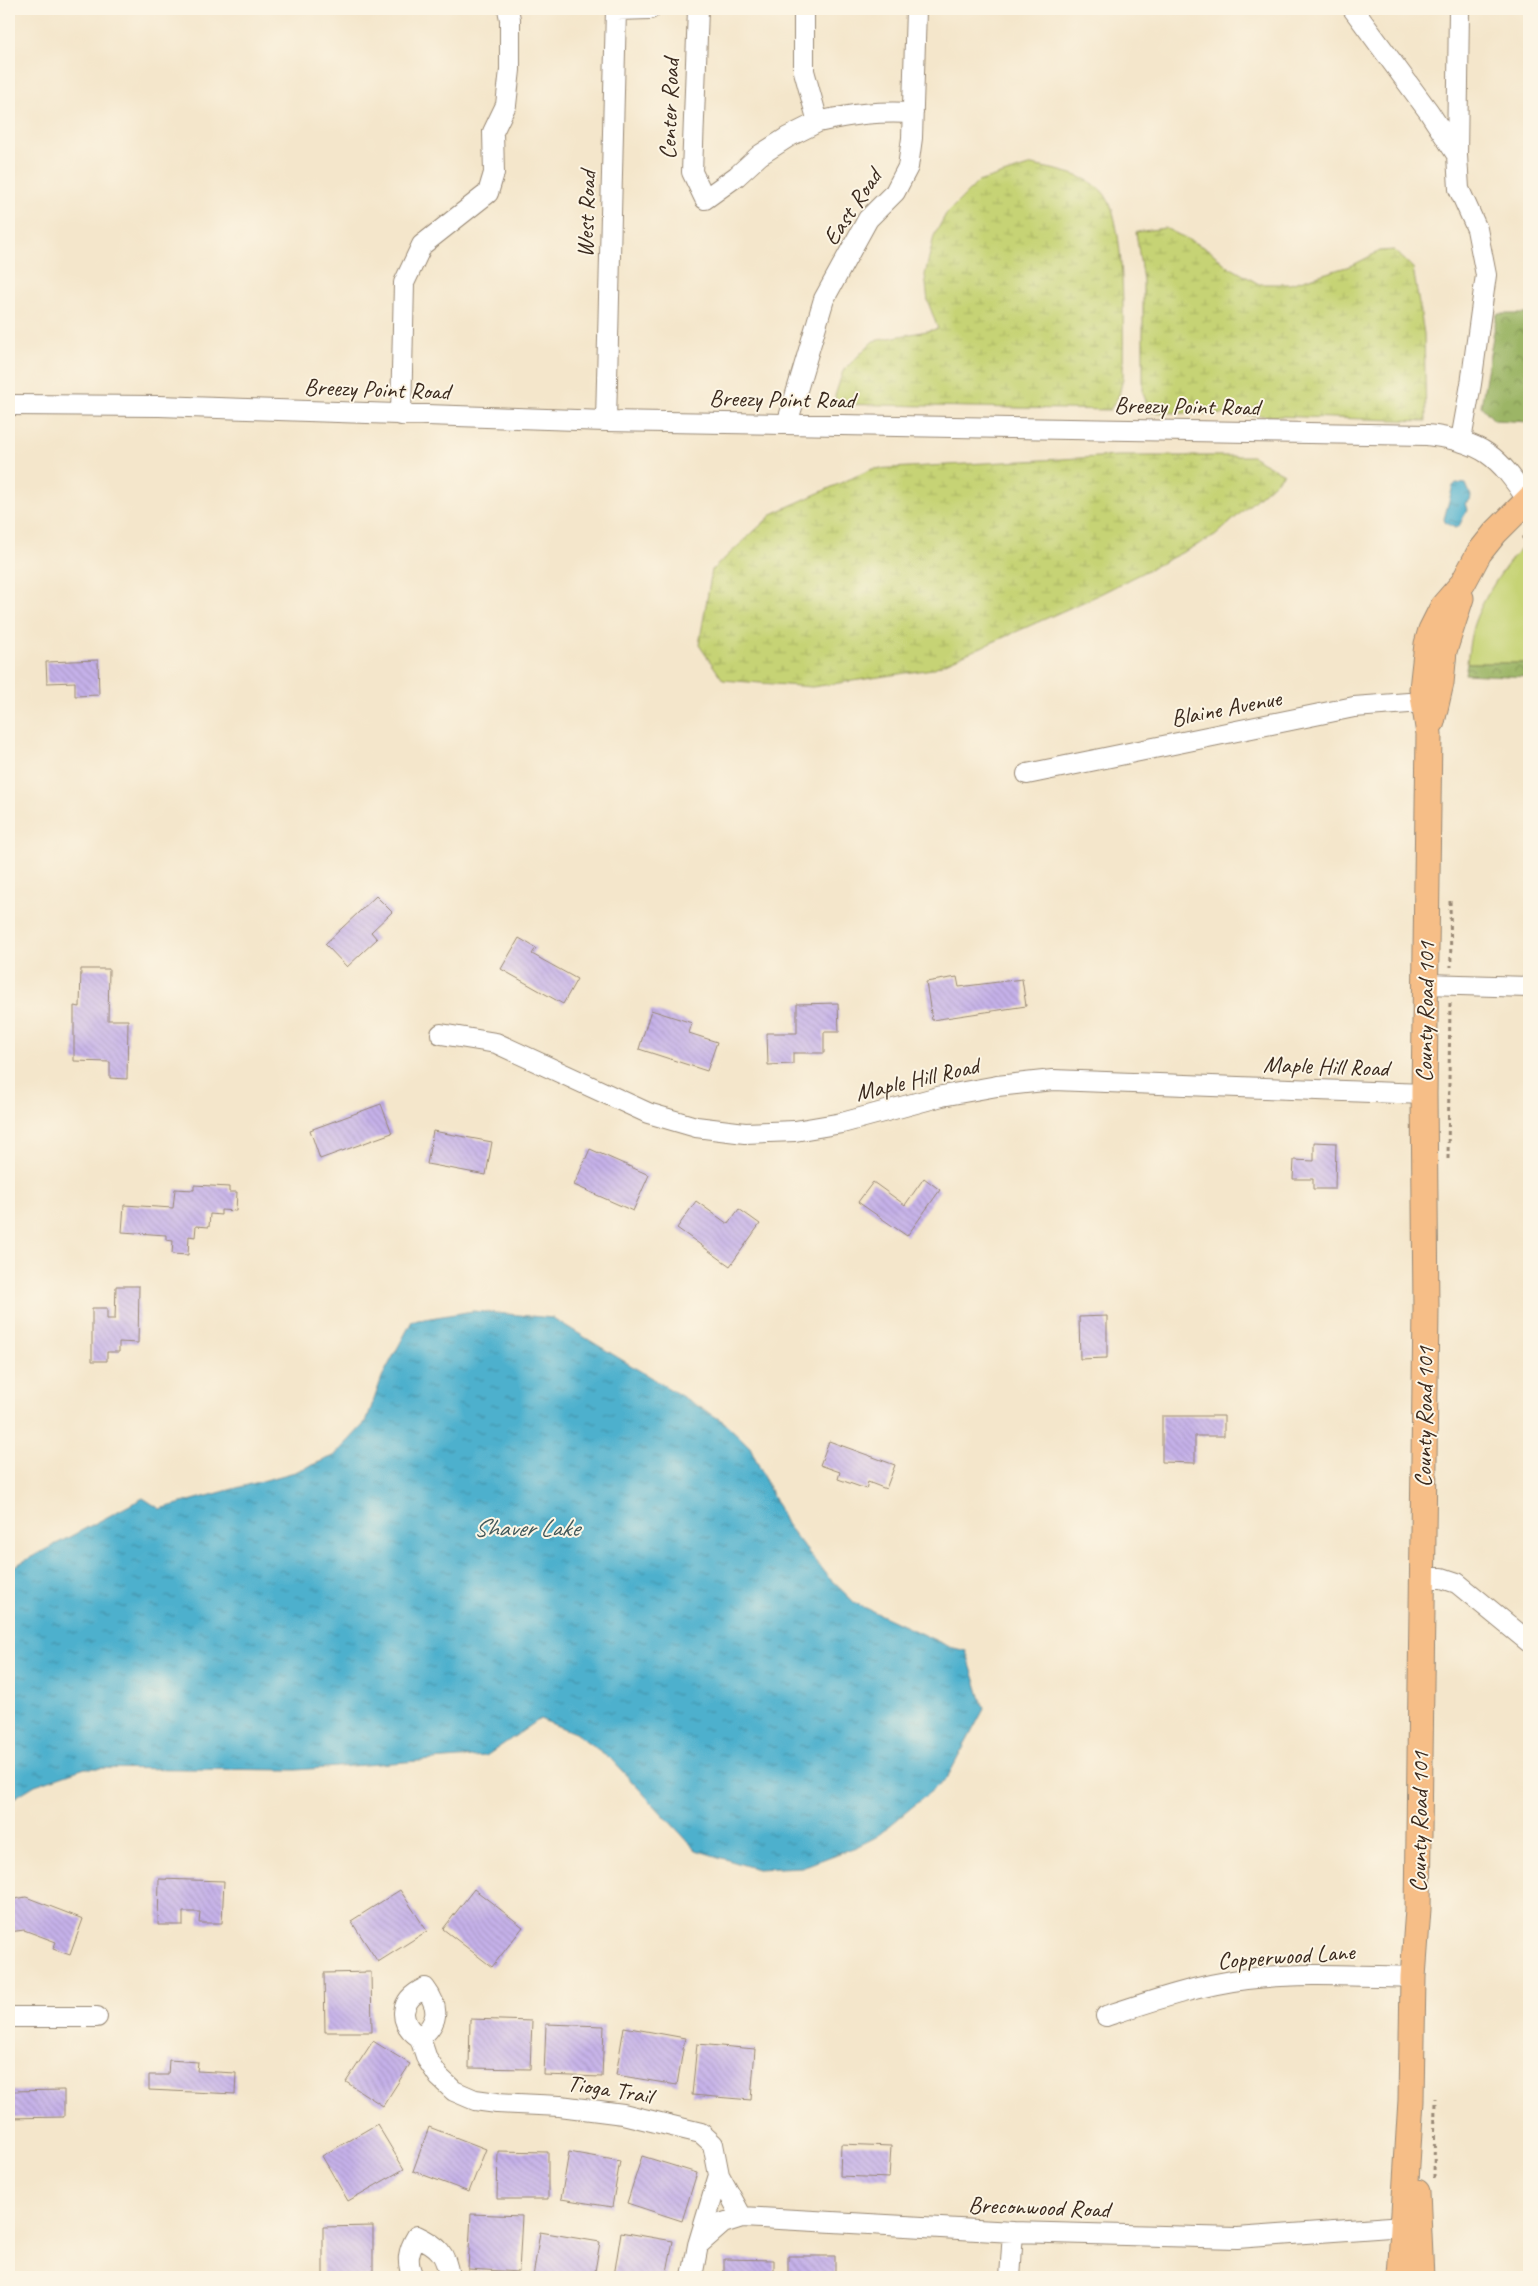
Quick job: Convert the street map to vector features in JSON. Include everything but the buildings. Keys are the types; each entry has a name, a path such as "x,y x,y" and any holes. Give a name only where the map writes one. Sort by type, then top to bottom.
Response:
{"main road":[{"name":"County Road 101","path":"1421,2277 1411,2225 1414,1977 1418,1909 1426,1310 1424,1094 1430,701 1461,596 1463,583 1480,553 1495,533 1529,500"},
{"name":"County Road 101","path":"1400,2277 1411,2225"}],"street":[{"path":"401,415 404,283 422,245 488,193 494,173 492,132 506,105 510,70 510,19 508,9"},
{"path":"616,9 650,9"},
{"name":"West Road","path":"606,421 616,9"},
{"name":"Center Road","path":"698,9 692,172 704,199 737,176 767,150 818,122"},
{"path":"804,9 804,71 818,122 851,114 913,113"},
{"name":"East Road","path":"787,424 824,299 868,219 895,192 908,167 913,113 916,9"},
{"path":"1354,9 1429,112 1456,155"},
{"path":"1459,9 1456,155 1458,189 1477,230 1486,275 1472,384 1461,440"},
{"name":"Breezy Point Road","path":"9,405 149,405 606,421 1427,435 1461,440 1495,459 1509,472 1529,500"},
{"name":"Blaine Avenue","path":"1027,774 1354,707 1430,701"},
{"path":"1426,984 1529,987"},
{"name":"Maple Hill Road","path":"441,1034 496,1043 648,1113 696,1127 745,1133 795,1130 842,1123 942,1096 997,1086 1053,1080 1424,1094"},
{"path":"1422,1578 1442,1578 1456,1583 1529,1642"},
{"name":"Copperwood Lane","path":"1106,2016 1216,1984 1246,1979 1318,1974 1414,1977"},
{"path":"9,2017 97,2017"},
{"name":"Tioga Trail","path":"420,2038 427,2059 439,2077 454,2091 475,2100 560,2106 623,2114 701,2133 713,2144 720,2175 742,2217"},
{"path":"692,2277 698,2245 720,2175"},
{"name":"Breconwood Road","path":"698,2245 723,2223 742,2217 1013,2232 1237,2238 1411,2225"},
{"path":"1010,2277 1013,2232"},
{"path":"413,2277 408,2267 408,2250 417,2236 434,2244 446,2259 449,2277"}],"green space":[{"path":"1032,165 1072,174 1090,182 1105,195 1112,210 1117,231 1122,283 1123,378 1119,395 1110,410 837,404 835,396 843,371 873,341 938,329 928,302 925,275 934,236 946,214 978,182"},
{"path":"1165,228 1209,250 1226,265 1259,284 1290,284 1353,265 1380,251 1394,250 1413,268 1424,334 1426,421 1150,412 1143,393 1143,281 1136,232"},
{"path":"1497,314 1529,314 1529,422 1494,420 1481,406"},
{"path":"1118,456 1252,456 1284,474 1215,536 1090,599 932,669 812,687 723,680 699,645 712,570 774,513 872,469"},
{"path":"1529,540 1529,663 1467,663 1473,626 1479,611 1506,567"},
{"path":"1467,663 1529,663 1529,677 1465,674"}],"water":[{"path":"1456,483 1466,484 1471,496 1470,500 1465,503 1467,510 1459,526 1455,528 1445,522 1444,519 1453,486"},
{"name":"Shaver Lake","path":"473,1311 553,1318 724,1422 750,1447 786,1524 827,1576 855,1603 950,1647 966,1651 984,1709 947,1778 876,1837 856,1847 802,1867 757,1869 696,1850 610,1758 575,1733 540,1719 486,1756 296,1770 85,1768 35,1785 9,1801 9,1569 143,1498 160,1509 295,1472 334,1456 366,1422 382,1377 412,1321"}]}
